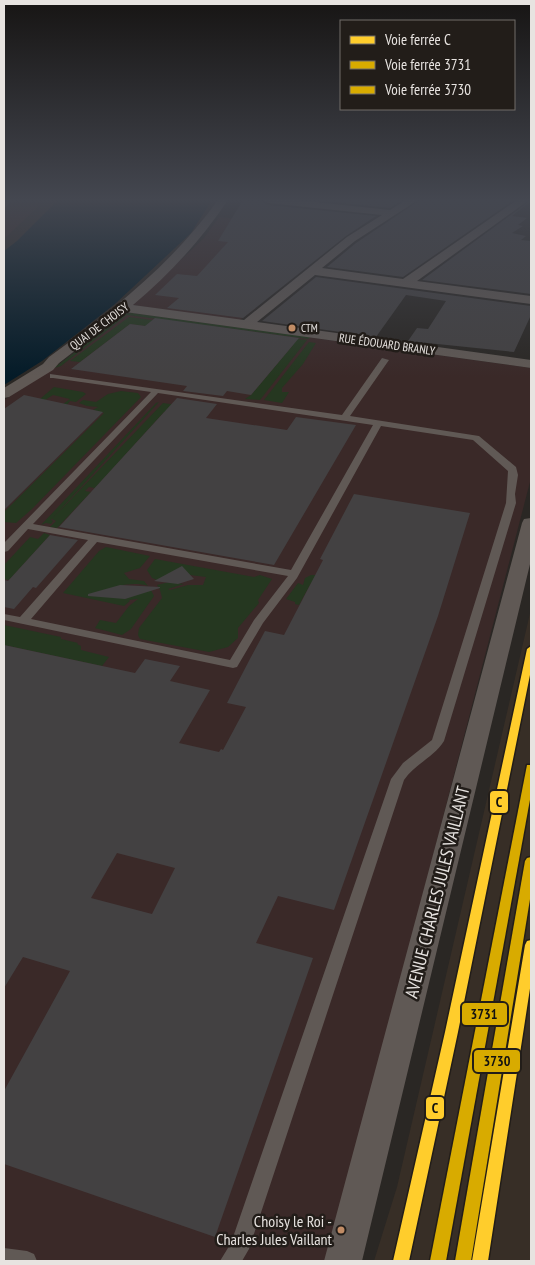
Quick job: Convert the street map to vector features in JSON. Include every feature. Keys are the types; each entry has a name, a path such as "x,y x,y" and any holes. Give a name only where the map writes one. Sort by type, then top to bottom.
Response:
{"street":[{"name":"QUAI DE CHOISY","path":"4,394 48,367 54,360 124,308 176,259"},
{"path":"246,325 328,259"},
{"path":"406,283 440,259"},
{"path":"314,271 531,300"},
{"name":"RUE ÉDOUARD BRANLY","path":"124,308 531,364"},
{"name":"AVENUE CHARLES JULES VAILLANT","path":"343,1261 531,523"}],"lane":[{"path":"344,418 385,360"},
{"path":"53,376 275,407 476,438 511,467 513,471 509,494 511,502 438,741 433,748 405,768 398,779 348,931 269,1154 239,1249 230,1261"},
{"path":"4,549 156,391"},
{"path":"4,617 233,664 258,622 294,574 378,423"},
{"path":"26,526 294,574"},
{"path":"23,621 96,538"},
{"path":"4,1258 27,1261"}],"shaded area":[{"path":"182,259 273,259 232,305 256,308 238,321 133,305"},
{"path":"132,313 531,368 531,478 328,1261 4,1261 4,400 54,368 125,314"},
{"path":"531,609 531,1261 374,1261 397,1187"}],"green space":[{"path":"132,313 310,337 308,339 127,315 61,366 54,368 125,314"},
{"path":"129,317 307,340 260,400 245,399 251,395 293,345 130,324 80,362 70,361"},
{"path":"309,342 316,343 303,364 282,388 282,392 289,392 282,403 264,400"},
{"path":"54,387 86,394 76,402 70,401 67,405 63,404 70,399 53,395 45,400 40,399"},
{"path":"121,391 138,393 141,397 32,509 16,523 4,522 4,512 104,413 93,410 98,407 79,403 83,400 96,402 108,394"},
{"path":"159,402 51,520 53,521 51,524 41,525 156,403"},
{"path":"163,403 197,408 164,412 95,488 89,487 85,491 91,492 59,526 57,528 50,527 56,521 52,519"},
{"path":"44,533 50,535 9,580 4,579 4,565 30,537 38,539"},
{"path":"106,547 150,556 140,568 124,573 129,579 144,581 148,586 133,584 118,586 125,599 150,588 154,596 131,629 122,635 95,628 100,620 116,623 129,606 138,599 129,600 124,606 63,593 99,551"},
{"path":"155,559 254,577 260,575 272,579 258,600 259,603 238,628 238,638 228,647 209,652 140,639 138,635 139,628 162,598 157,585 169,582 184,584 168,589 170,590 188,585 203,585 206,577 190,575 157,580 152,578 147,570"},
{"path":"311,575 319,575 317,584 311,583 299,605 286,599 298,583 303,585 305,578"},
{"path":"4,625 61,637 61,639 78,643 81,646 81,650 109,657 102,666 4,645"}],"water":[{"path":"4,259 163,259 115,304 42,361 4,385"}],"building":[{"path":"212,259 317,259 243,318 167,308 179,298 155,295 177,274 197,276"},
{"path":"337,259 429,259 403,277 327,267"},
{"path":"451,259 531,259 531,294 422,280"},
{"path":"316,277 531,306 531,315 514,352 408,341 417,328 428,329 446,301 406,295 376,337 262,321"},
{"path":"155,318 299,338 251,395 227,391 223,396 183,391 187,386 71,369 130,324 145,326"},
{"path":"24,395 103,412 4,510 4,409"},
{"path":"177,398 217,404 206,418 287,430 296,417 356,425 274,565 59,527"},
{"path":"354,494 470,513 438,616 334,910 278,896 256,943 313,958 215,1237 4,1164 4,1091 70,971 23,957 4,988 4,645 135,673 145,659 180,666 170,681 210,690 179,743 219,752 221,749 223,750 246,707 227,703 251,657 265,631 284,635 323,560 320,559","holes":["117,853 175,868 152,914 91,898"]},
{"path":"50,535 78,540 36,588 33,587 14,609 4,607 4,580 8,581"},
{"path":"182,566 194,579 178,584 154,581"},
{"path":"120,585 160,588 125,599 88,596 88,594"}],"rail line":[{"name":"C","path":"401,1261 531,649"},
{"name":"3731","path":"438,1261 531,768"},
{"name":"3730","path":"463,1261 531,861"},
{"name":"C","path":"480,1261 531,945"}],"place":[{"name":"CTM","path":"292,328"},
{"name":"Choisy le Roi - Charles Jules Vaillant","path":"341,1230"}]}
